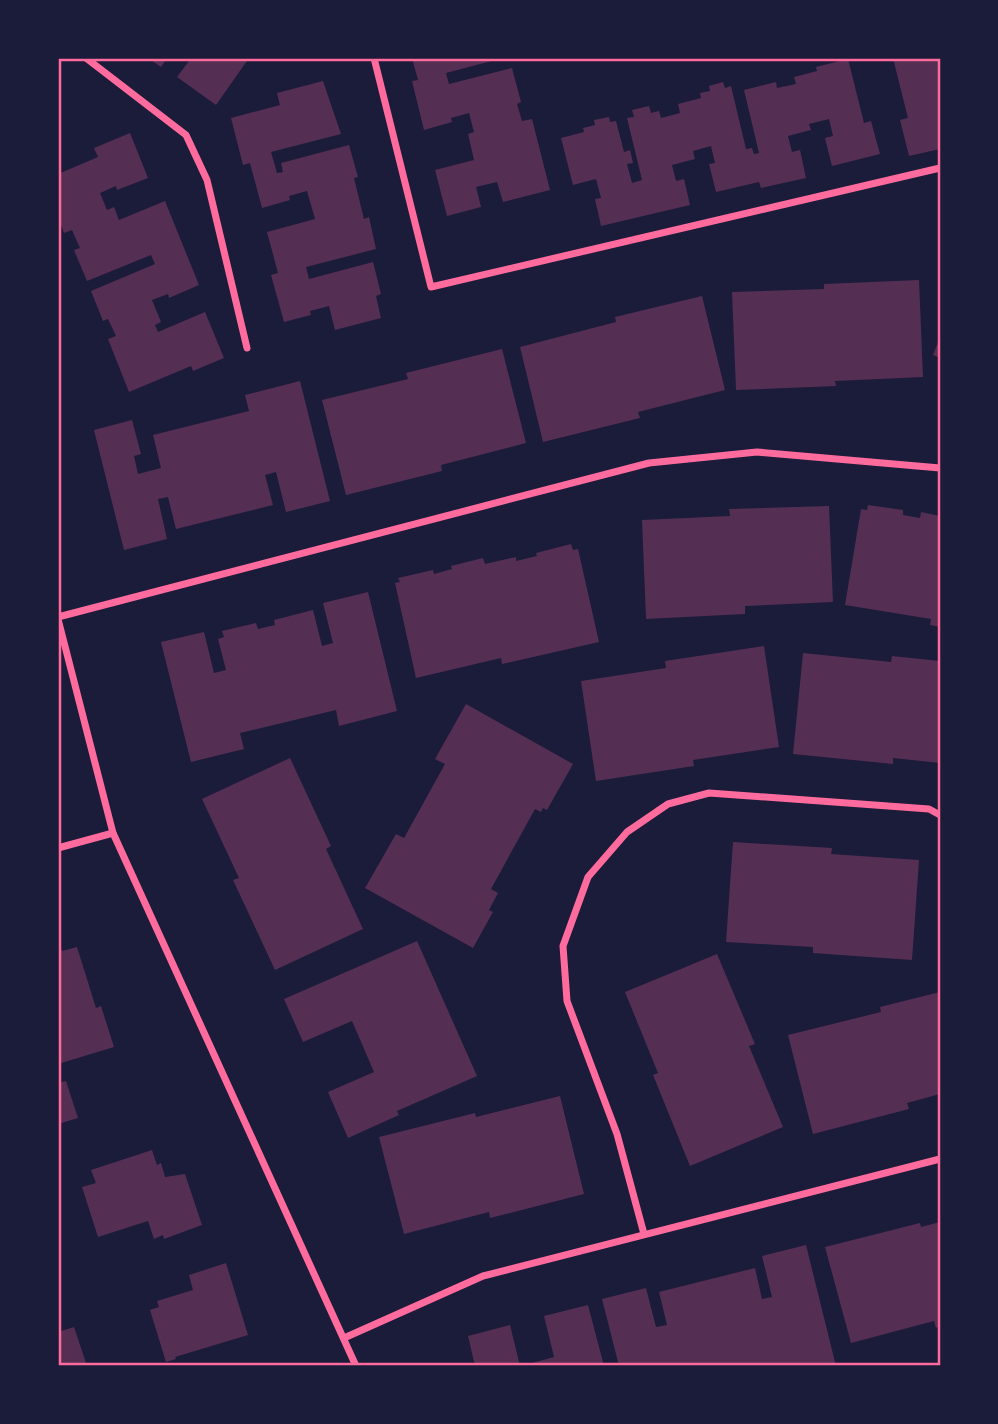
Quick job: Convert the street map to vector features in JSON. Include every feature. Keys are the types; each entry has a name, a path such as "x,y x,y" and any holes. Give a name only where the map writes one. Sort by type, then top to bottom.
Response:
{"street":[{"path":"86,58 186,135 207,180 247,348"},
{"path":"374,58 431,287 940,168"},
{"path":"356,1366 113,833 58,618 649,463 757,452 940,468"},
{"path":"644,1234 617,1134 567,1001 563,946 589,877 627,832 668,804 709,793 929,808 940,815"},
{"path":"58,848 113,833"},
{"path":"344,1338 483,1276 940,1159"}],"building":[{"path":"148,58 167,58 161,67"},
{"path":"184,58 249,58 216,105 177,77 189,61"},
{"path":"412,58 503,58 446,73 449,84 512,68 521,102 517,104 522,121 532,119 550,190 503,202 497,182 476,187 481,207 447,216 435,170 474,160 468,134 474,132 469,113 451,118 452,122 424,130 412,81 418,80"},
{"path":"893,58 940,58 940,149 909,156 900,120 908,118"},
{"path":"848,59 864,123 871,121 880,154 832,166 825,138 833,136 829,119 809,124 811,130 788,136 792,152 800,150 806,178 761,188 759,182 716,192 709,164 715,163 711,146 693,151 695,159 672,165 676,181 684,179 690,205 601,226 595,199 601,198 596,179 573,185 561,138 584,132 583,128 595,125 594,120 609,117 610,122 616,121 624,152 630,150 633,163 627,164 632,183 642,180 627,118 634,117 632,110 649,106 651,113 659,111 661,118 680,113 678,104 701,98 700,93 710,91 709,86 723,82 725,88 731,86 746,149 752,148 754,154 759,153 744,90 776,82 777,88 796,84 794,77 817,71 816,67"},
{"path":"323,81 341,134 271,152 277,173 283,172 281,163 349,145 358,177 354,178 364,219 369,217 376,249 306,267 309,279 373,262 381,294 376,296 381,318 335,330 329,306 310,311 311,315 284,322 271,275 278,273 267,232 315,219 307,191 289,196 290,200 262,208 250,163 243,165 231,118 280,105 277,93"},
{"path":"130,133 148,178 117,190 116,186 100,193 107,210 114,207 119,220 165,201 199,285 169,298 168,294 152,300 161,322 155,325 158,332 205,312 224,358 193,371 191,366 129,392 108,339 116,336 108,319 103,321 91,291 155,264 151,255 87,281 74,250 80,248 72,230 64,233 58,217 58,174 98,157 94,148"},
{"path":"919,280 923,377 835,381 836,386 736,390 732,292 824,289 824,284"},
{"path":"702,296 725,390 638,412 640,418 543,442 520,347 616,322 615,317"},
{"path":"940,337 940,358 933,355"},
{"path":"502,349 526,443 441,465 442,471 346,495 322,400 408,379 406,373"},
{"path":"300,381 330,501 286,512 276,472 265,475 273,505 176,529 168,497 158,499 167,539 124,550 94,430 132,420 141,454 134,456 138,474 161,468 153,435 249,411 245,395"},
{"path":"868,505 903,510 903,515 920,518 921,512 940,516 940,627 930,625 931,619 845,605 861,509 867,510"},
{"path":"829,506 833,602 745,606 745,614 646,619 642,520 730,516 729,509"},
{"path":"571,544 573,550 578,549 599,642 502,664 501,658 416,678 395,583 400,582 398,578 433,570 434,574 452,569 451,566 483,558 485,564 516,557 516,561"},
{"path":"368,592 397,711 339,726 336,710 240,733 244,749 191,762 161,642 204,632 214,673 226,670 218,639 224,637 222,631 256,623 258,629 275,625 274,620 313,610 322,646 333,643 323,603"},
{"path":"764,646 779,747 693,760 694,766 596,781 581,681 666,668 665,661"},
{"path":"803,653 891,662 892,656 940,661 940,763 893,758 893,764 793,754"},
{"path":"466,704 573,764 547,810 543,808 541,812 535,809 491,889 498,893 489,910 493,912 473,948 365,888 396,834 404,838 445,764 435,759"},
{"path":"290,758 331,846 326,849 363,929 275,970 233,880 239,878 202,799"},
{"path":"733,842 832,848 831,854 919,860 912,960 813,953 813,947 726,942"},
{"path":"417,941 477,1076 397,1111 399,1115 348,1138 328,1092 374,1072 352,1021 303,1042 284,999"},
{"path":"77,947 96,1008 101,1006 114,1047 58,1064 58,948 62,951"},
{"path":"717,954 755,1044 749,1046 783,1127 690,1166 653,1075 658,1073 625,992"},
{"path":"940,992 940,1094 907,1103 909,1109 813,1134 788,1035 881,1012 880,1007"},
{"path":"66,1081 78,1118 58,1124 58,1083"},
{"path":"560,1096 584,1194 490,1218 489,1212 404,1234 379,1137 475,1113 476,1117"},
{"path":"152,1150 157,1165 161,1163 165,1177 185,1174 202,1225 164,1239 163,1235 154,1239 148,1221 98,1237 82,1187 96,1183 91,1170"},
{"path":"940,1222 940,1326 936,1328 934,1321 851,1343 825,1247 920,1223 921,1227"},
{"path":"806,1245 836,1366 619,1366 602,1299 646,1288 656,1327 667,1325 659,1292 755,1268 762,1299 772,1297 762,1256"},
{"path":"226,1263 248,1335 166,1362 150,1310 159,1307 157,1301 193,1290 189,1275"},
{"path":"588,1305 604,1366 521,1366 554,1357 544,1316"},
{"path":"510,1325 520,1366 475,1366 468,1336"},
{"path":"74,1327 87,1366 58,1366 58,1332"}]}
